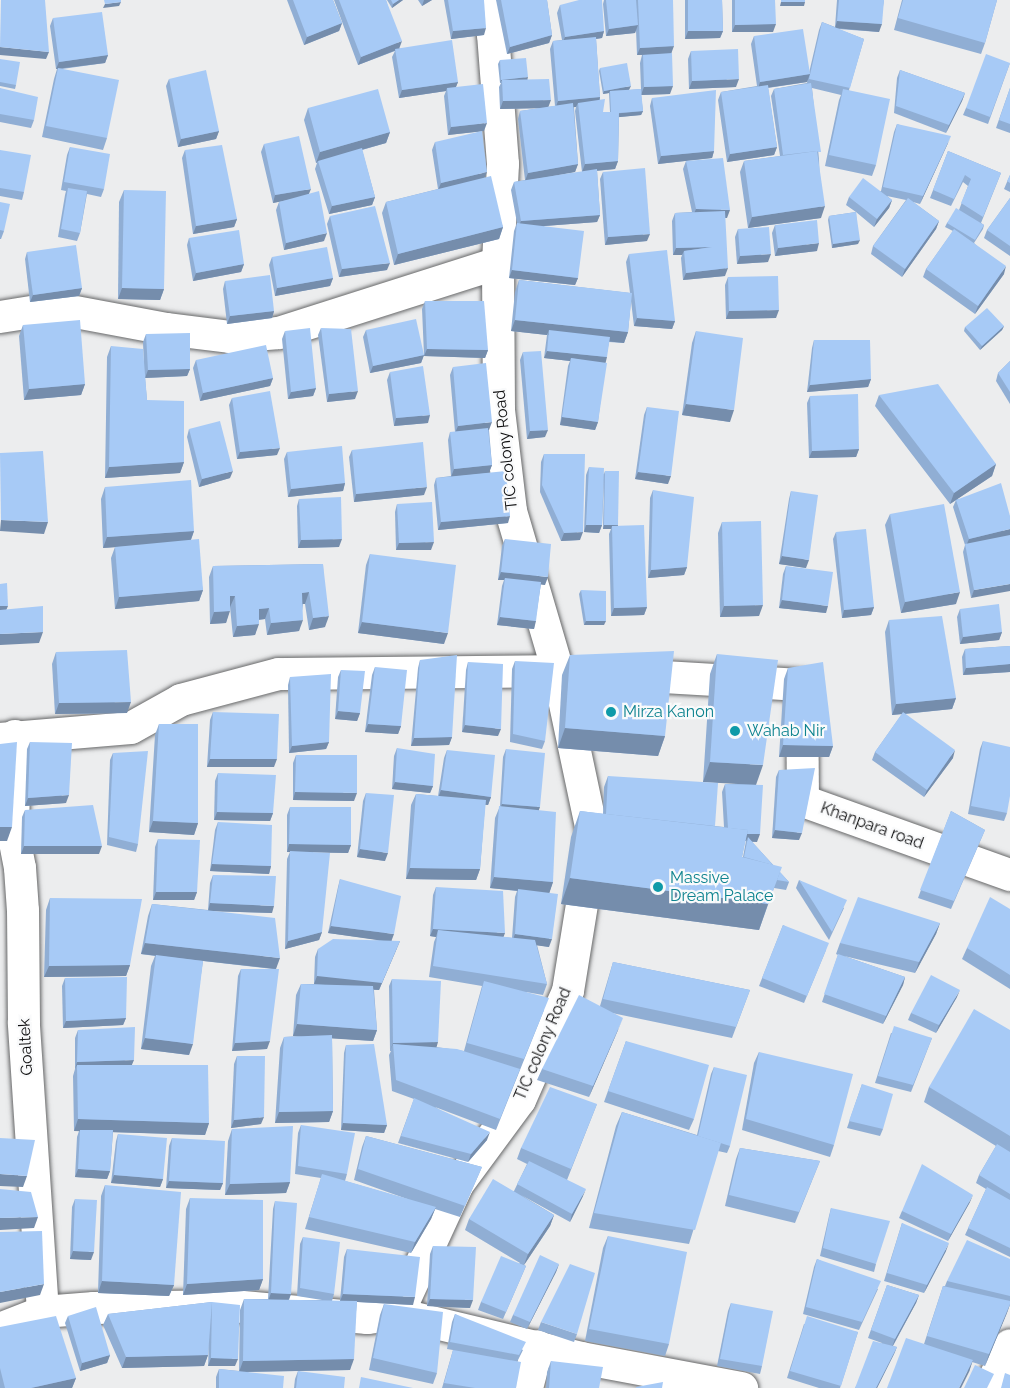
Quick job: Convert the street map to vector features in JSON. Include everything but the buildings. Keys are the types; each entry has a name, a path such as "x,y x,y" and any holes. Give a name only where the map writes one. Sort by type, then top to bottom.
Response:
{"street":[{"name":"TIC colony Road","path":"398,1314 458,1184 520,1100 568,991 593,836 558,671 511,511 499,410 498,263 503,164 493,35 486,0"},
{"path":"0,317 36,311 70,310 166,329 230,337 279,333 498,263"},
{"name":"Khanpara road","path":"7,738 102,733 131,728 181,700 279,674 558,671 802,685 803,801 1010,875"},
{"name":"Goaltek","path":"7,738 13,832 21,868 24,1023 43,1312"},
{"path":"0,1329 43,1312 94,1308 232,1306 368,1318 398,1314 581,1358 742,1388"},
{"path":"990,1388 1010,1345"},
{"path":"527,1388 538,1346"}],"place":[{"name":"Mirza Kanon","path":"611,712"},
{"name":"Wahab Nir","path":"735,731"},
{"name":"Massive Dream Palace","path":"658,887"}]}
